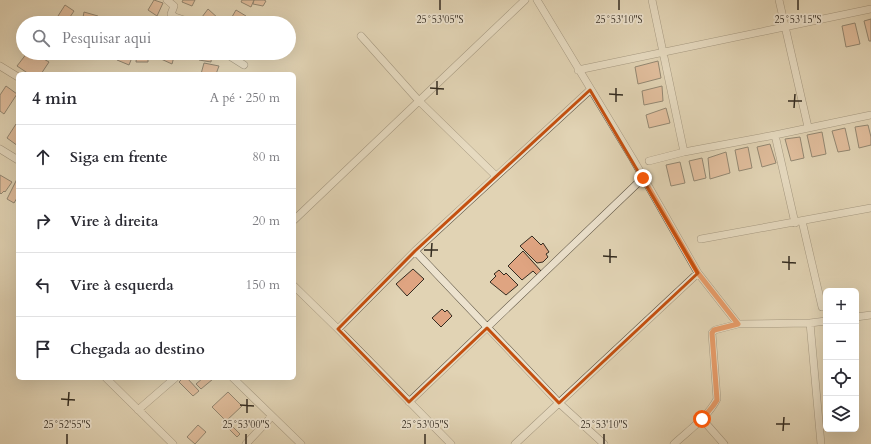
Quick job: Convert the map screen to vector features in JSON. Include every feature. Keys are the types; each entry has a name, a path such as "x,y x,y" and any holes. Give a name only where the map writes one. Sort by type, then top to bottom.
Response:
{"street":[{"path":"167,0 174,6 171,14 174,16"},
{"path":"296,218 525,0"},
{"path":"537,0 633,159 698,273 738,324"},
{"path":"652,0 684,152"},
{"path":"779,0 808,127"},
{"path":"578,70 871,9"},
{"path":"361,36 419,100 496,176"},
{"path":"236,60 244,65"},
{"path":"0,66 16,76"},
{"path":"338,328 415,251 590,90"},
{"path":"649,160 871,115"},
{"path":"775,135 822,306"},
{"path":"0,149 16,159"},
{"path":"409,402 643,178"},
{"path":"702,240 871,208"},
{"path":"415,251 559,403 604,444"},
{"path":"516,444 698,273"},
{"path":"296,288 338,328 451,444"},
{"path":"859,317 871,315"},
{"path":"674,444 702,419 717,400 712,333 714,330 738,324 810,323 823,321"},
{"path":"810,323 821,444"},
{"path":"108,380 173,444"},
{"path":"138,410 173,380"},
{"path":"235,380 301,444"},
{"path":"246,444 272,416"},
{"path":"702,419 724,444"}],"highlighted area":[{"path":"590,90 698,273 559,403 487,328 409,402 338,329 415,251"}],"building":[{"path":"154,0 163,3 157,16 148,10"},
{"path":"183,0 195,0 192,6 182,2"},
{"path":"242,0 254,0 251,7 241,2"},
{"path":"254,0 266,1 263,6 253,4"},
{"path":"65,5 74,11 71,16 58,16"},
{"path":"208,9 216,16 203,16"},
{"path":"236,10 246,16 232,16"},
{"path":"84,12 98,16 83,16"},
{"path":"871,19 871,41 869,41 864,21"},
{"path":"855,23 860,44 846,47 842,26"},
{"path":"22,60 45,60 49,62 42,72 26,72 17,66"},
{"path":"117,60 131,60 129,65"},
{"path":"136,60 148,60 148,62 136,62"},
{"path":"163,60 173,60 172,64"},
{"path":"199,60 211,60 211,62"},
{"path":"658,61 661,78 638,84 635,67"},
{"path":"204,63 219,66 217,72 202,72"},
{"path":"6,86 16,93 4,114 0,111 0,95"},
{"path":"662,86 663,101 644,105 642,91"},
{"path":"666,108 670,123 649,128 646,115"},
{"path":"16,124 16,145 7,138"},
{"path":"868,125 871,145 859,148 855,127"},
{"path":"845,128 850,150 838,152 832,131"},
{"path":"822,132 826,154 812,157 807,135"},
{"path":"800,137 804,158 791,161 785,139"},
{"path":"770,144 776,163 762,167 757,147"},
{"path":"748,147 752,168 739,171 735,150"},
{"path":"726,152 730,173 710,179 708,158"},
{"path":"702,158 706,178 694,181 689,161"},
{"path":"680,162 685,183 671,186 666,165"},
{"path":"0,175 12,182 5,192 4,191 1,194 0,193"},
{"path":"16,181 16,200 14,203 7,199"},
{"path":"532,236 541,245 543,243 549,252 546,254 548,257 543,262 537,263 520,246"},
{"path":"523,251 541,271 537,275 533,271 522,280 508,266"},
{"path":"413,269 424,279 407,296 396,284"},
{"path":"499,270 504,275 506,273 518,285 506,295 490,282 496,276 494,274"},
{"path":"442,309 445,312 447,310 452,316 441,327 432,318"},
{"path":"181,380 189,380 199,391 193,396 179,382"},
{"path":"201,380 212,380 201,389 196,384"},
{"path":"228,392 242,406 226,421 212,407"},
{"path":"198,425 206,432 195,444 187,437"},
{"path":"232,426 240,434 237,437 229,429"}],"route":[{"path":"643,178 698,273 738,324 714,330 712,333 717,400 702,419"}]}
